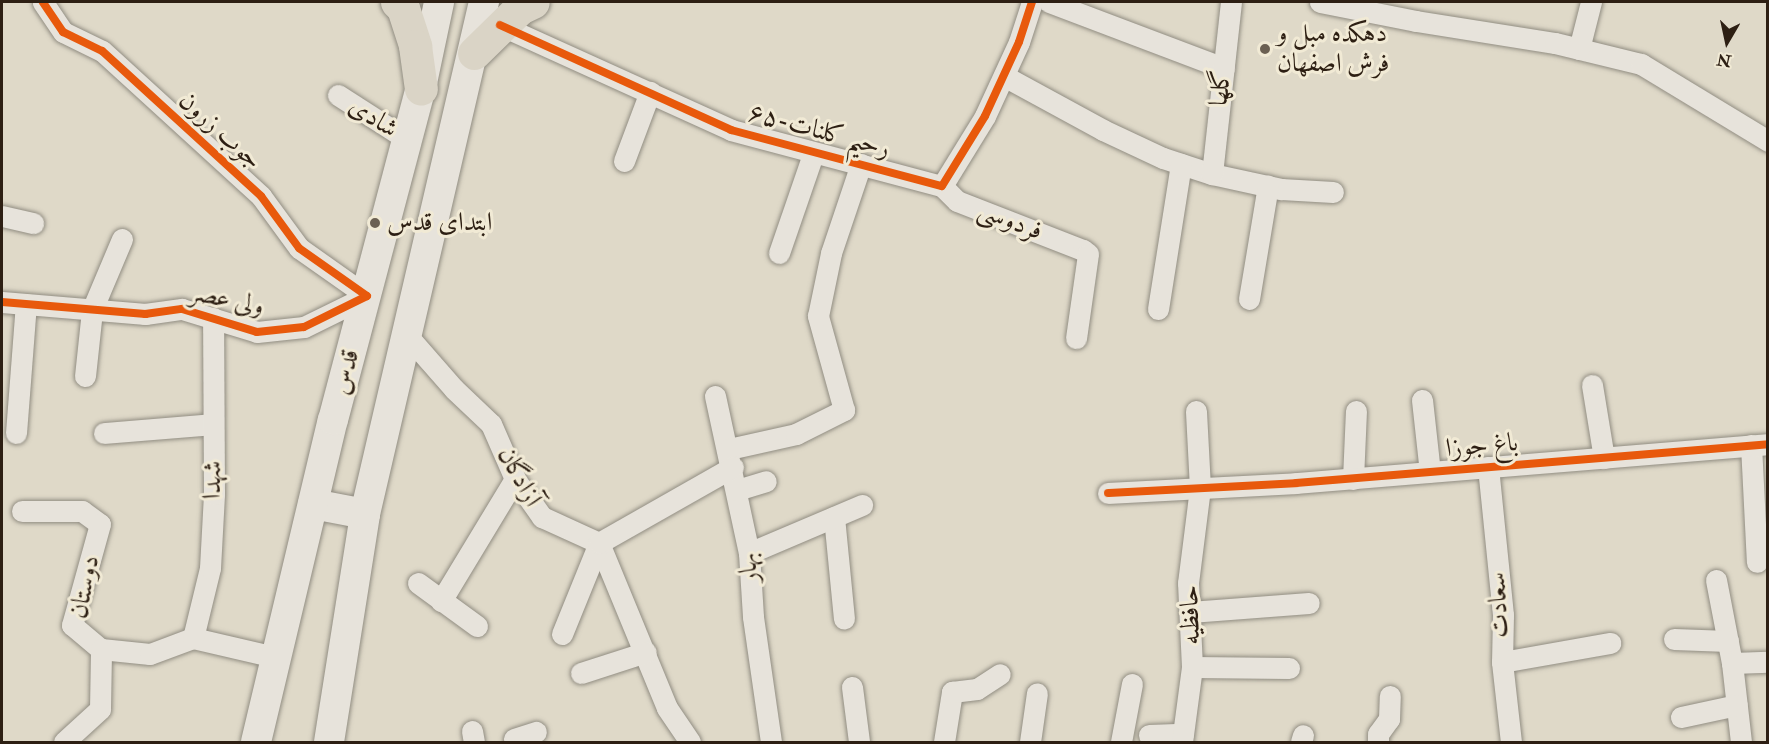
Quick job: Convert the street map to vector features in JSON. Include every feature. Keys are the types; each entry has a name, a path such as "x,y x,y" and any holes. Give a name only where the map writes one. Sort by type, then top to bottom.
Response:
{"main road":[{"path":"397,2 403,8 416,46 421,89"},
{"name":"قدس","path":"256,742 313,504 421,89 439,2"},
{"path":"474,53 492,14 520,8 533,2"},
{"name":"قدس","path":"329,742 365,514 405,333 474,53"},
{"path":"394,195 403,186 417,185 430,192 438,205"},
{"path":"313,504 365,514"}],"street":[{"name":"جوب زرون","path":"43,2 63,32 102,51 261,196 299,248 367,296"},
{"path":"942,186 985,116 1019,42 1032,2"},
{"path":"1049,2 1224,68"},
{"name":"گلها","path":"1212,174 1231,2"},
{"path":"1320,2 1580,49 1641,64 1767,141"},
{"path":"1580,49 1591,2"},
{"name":"۶۵-رحیم کلنات","path":"492,14 575,61 650,92 731,130 813,154 861,164 942,186"},
{"path":"1004,76 1103,130 1180,164 1212,174 1268,186 1333,192"},
{"path":"624,161 650,92"},
{"name":"شادی","path":"338,95 408,140"},
{"path":"779,253 813,154"},
{"path":"562,634 599,543 731,458 796,434 844,410 818,316 831,253 861,164"},
{"path":"1158,309 1180,164"},
{"name":"فردوسی","path":"942,186 957,201 1083,250 1088,254 1089,260 1076,338"},
{"path":"1249,299 1268,186"},
{"path":"2,216 33,223"},
{"path":"85,376 92,310 122,239"},
{"name":"ولی عصر","path":"2,302 145,314 182,309 257,332 304,327 367,296"},
{"path":"15,434 26,304"},
{"name":"شهدا","path":"193,638 210,568 214,494 213,318"},
{"name":"آزادگان","path":"405,333 454,389 491,424 515,479 542,517 599,543"},
{"path":"1592,385 1604,458"},
{"name":"بهار","path":"715,396 731,458 749,553 753,617 771,742"},
{"path":"1422,400 1430,472"},
{"name":"حافظیه","path":"1183,738 1192,666 1188,583 1200,488 1196,411"},
{"path":"1353,478 1356,411"},
{"path":"104,433 213,424"},
{"path":"1758,562 1759,444"},
{"name":"باغ جوزا","path":"1108,493 1353,478 1759,444"},
{"name":"سعادت","path":"1488,467 1503,615 1502,662 1510,742"},
{"path":"441,600 515,479"},
{"path":"737,490 766,481"},
{"path":"749,553 862,505"},
{"name":"دوستان","path":"22,511 82,511 100,524 72,626 101,649 150,654 193,638"},
{"path":"834,517 844,619"},
{"path":"599,543 646,652 667,708 690,742"},
{"path":"1716,580 1732,663 1741,742"},
{"path":"418,583 477,626"},
{"path":"1190,612 1309,603"},
{"path":"193,638 276,657"},
{"path":"1674,639 1728,641"},
{"path":"1502,662 1610,643"},
{"path":"64,742 100,709 101,649"},
{"path":"581,673 646,652"},
{"path":"1732,663 1767,662"},
{"path":"1192,666 1289,668"},
{"path":"944,742 952,692 977,689 1000,674"},
{"path":"1121,742 1132,684"},
{"path":"852,687 859,742"},
{"path":"1030,742 1037,693"},
{"path":"1378,742 1378,734 1389,719 1390,696"},
{"path":"1681,717 1737,705"},
{"path":"513,734 536,732"},
{"path":"1149,735 1183,738"}],"cycle path":[{"path":"2,302 145,314 182,309 257,332 304,327 367,296 299,248 261,196 102,51 63,32 43,2"},
{"path":"500,25 731,130 942,186 985,116 1019,42 1032,2"},
{"path":"1108,493 1296,483 1768,444"}],"place":[{"name":"دهکده مبل و فرش اصفهان","path":"1265,49"},
{"name":"ابتدای قدس","path":"375,223"}]}
